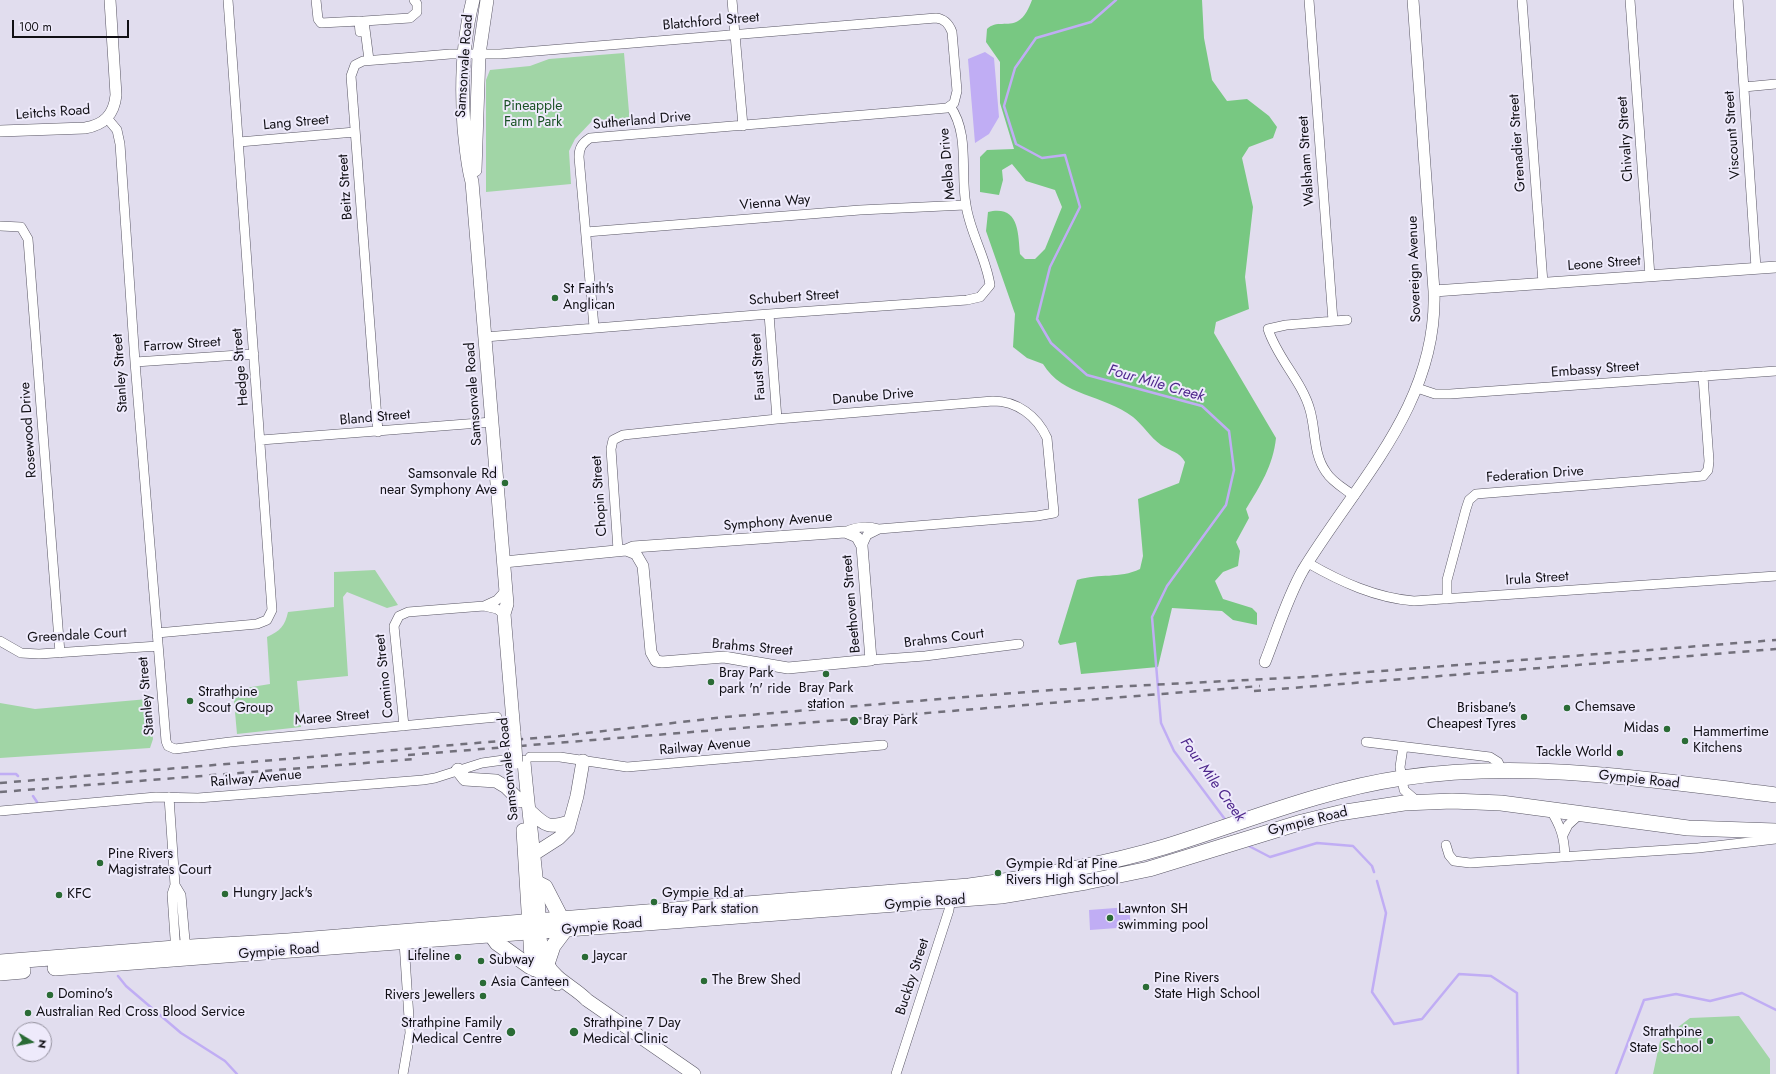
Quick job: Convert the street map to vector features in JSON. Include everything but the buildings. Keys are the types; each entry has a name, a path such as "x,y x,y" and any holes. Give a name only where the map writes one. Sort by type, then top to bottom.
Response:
{"highway":[{"name":"Gympie Road","path":"951,894 1007,881 1085,867 1134,855 1333,794 1402,778 1454,772 1502,770 1569,772 1776,795"},
{"name":"Gympie Road","path":"0,973 288,941 535,926 951,894 1026,893 1149,869 1339,813 1418,802 1481,802 1550,809 1688,828 1776,831"},
{"path":"492,936 497,943 541,966 553,946 563,924 545,887 537,883"},
{"name":"Gympie Road","path":"0,962 404,942 492,936 535,926"}],"main road":[{"name":"Samsonvale Road","path":"474,0 464,54 463,111 467,165 472,182 504,562 506,590 505,609 512,613 517,732 520,760 530,811 537,883 535,926"},
{"name":"Samsonvale Road","path":"472,182 476,165 479,54 487,0"},
{"name":"Samsonvale Road","path":"520,760 520,801 535,926"},
{"path":"534,854 568,829 583,761"},
{"path":"458,770 465,780 496,781 506,787 520,801"},
{"path":"530,811 543,823 552,827 569,822"},
{"path":"535,926 542,950 541,966 575,996 587,1000 694,1074"}],"street":[{"path":"107,118 114,106 116,95 110,0"},
{"name":"Hedge Street","path":"157,633 257,624 267,620 272,610 240,142 228,0"},
{"path":"316,0 318,19 321,23 359,21 366,61"},
{"path":"366,61 364,21 410,18 417,12 414,0"},
{"path":"732,0 743,126"},
{"name":"Walsham Street","path":"1309,0 1333,321"},
{"name":"Sovereign Avenue","path":"1265,662 1296,584 1308,563 1391,441 1417,388 1426,360 1433,327 1434,291 1413,0"},
{"name":"Grenadier Street","path":"1522,0 1543,283"},
{"name":"Chivalry Street","path":"1630,0 1650,276"},
{"name":"Viscount Street","path":"1738,0 1756,268"},
{"name":"Blatchford Street","path":"479,54 500,54 936,18 945,21 950,25 952,32 957,91 956,100 950,106"},
{"path":"366,61 479,54"},
{"name":"Beitz Street","path":"366,61 355,65 351,76 378,432"},
{"path":"1744,87 1776,84"},
{"name":"Sutherland Drive","path":"594,327 579,157 579,150 585,141 590,138 934,110 950,106"},
{"name":"Melba Drive","path":"950,106 960,123 965,205 984,257 990,285"},
{"name":"Leitchs Road","path":"0,131 85,128 96,125 107,118"},
{"name":"Stanley Street","path":"107,118 117,130 120,144 158,646 166,741 170,748"},
{"name":"Lang Street","path":"240,142 355,132"},
{"name":"Vienna Way","path":"586,232 860,210 965,205"},
{"name":"Rosewood Drive","path":"0,226 21,227 28,239 60,653"},
{"name":"Leone Street","path":"1434,291 1776,267"},
{"name":"Schubert Street","path":"594,327 967,300 980,296 990,285"},
{"name":"Faust Street","path":"769,314 777,419"},
{"path":"1348,320 1286,325 1268,329 1272,343 1302,391 1310,408 1319,460 1326,474 1354,496"},
{"path":"485,337 594,327"},
{"name":"Farrow Street","path":"136,362 254,354"},
{"name":"Embassy Street","path":"1417,388 1441,395 1776,371"},
{"name":"Federation Drive","path":"1447,599 1447,580 1466,509 1469,500 1476,494 1693,478 1709,475 1703,376"},
{"name":"Danube Drive","path":"613,440 623,435 777,419 1005,401 1017,405 1042,429 1046,438 1054,512"},
{"name":"Bland Street","path":"261,440 492,422"},
{"name":"Chopin Street","path":"613,440 611,449 622,550"},
{"name":"Symphony Avenue","path":"504,562 622,550 633,547 655,547 845,532 851,529 872,527 879,529 1037,516 1054,512"},
{"path":"862,546 867,535 879,529"},
{"path":"845,532 857,537 862,546"},
{"name":"Beethoven Street","path":"862,546 872,660"},
{"path":"642,566 645,555 655,547"},
{"path":"622,550 636,554 642,566"},
{"name":"Irula Street","path":"1308,563 1356,587 1382,597 1414,602 1776,576"},
{"name":"Brahms Street","path":"642,566 650,652 656,661 662,662 724,658 788,668 872,660"},
{"name":"Comino Street","path":"484,606 497,600 506,590"},
{"name":"Comino Street","path":"404,726 394,626 399,616 408,612 484,606 505,609"},
{"name":"Greendale Court","path":"0,641 21,653 60,653 158,646"},
{"name":"Brahms Court","path":"872,660 925,656 1019,644"},
{"name":"Maree Street","path":"170,748 175,749 230,742 497,718"},
{"path":"1366,742 1490,757 1498,762 1502,770"},
{"name":"Railway Avenue","path":"0,811 169,797 198,798 424,780 482,763 551,757 627,768 883,745"},
{"path":"1403,747 1400,766 1405,793 1418,802"},
{"path":"169,797 175,885 172,894 181,953"},
{"path":"1550,809 1564,835 1565,856"},
{"path":"1564,835 1568,825 1580,814"},
{"path":"1191,838 1199,845 1201,854"},
{"path":"1446,845 1451,858 1460,863 1776,840"},
{"name":"Buckby Street","path":"896,1074 951,894"},
{"path":"403,1074 410,1033 404,942"}],"green space":[{"path":"1032,0 1202,0 1204,38 1212,80 1227,101 1247,99 1269,116 1277,127 1273,138 1249,147 1242,158 1253,207 1245,277 1249,309 1216,322 1214,333 1276,438 1269,467 1246,509 1249,518 1236,542 1240,551 1238,566 1223,572 1215,581 1223,599 1252,608 1257,613 1257,625 1233,620 1222,611 1172,608 1158,667 1081,674 1076,642 1060,645 1058,642 1077,580 1125,574 1140,569 1143,556 1138,499 1179,483 1185,462 1178,454 1157,442 1133,417 1121,409 1061,383 1051,375 1043,364 1027,358 1013,347 1015,314 986,231 988,212 998,211 1011,216 1015,222 1019,237 1020,254 1025,259 1035,259 1045,249 1062,207 1055,190 1026,181 1012,164 1002,170 1003,180 999,195 980,192 980,157 987,150 1014,149 1000,103 1000,62 986,42 987,29 994,25 1010,24 1018,21 1025,15"},
{"name":"Pineapple Farm Park","path":"624,53 630,124 616,125 610,120 592,121 575,139 569,151 571,184 486,192 486,80 490,70 530,66 549,59"},
{"path":"375,570 398,605 387,608 347,592 343,597 348,676 297,681 301,727 237,734 233,690 270,684 267,637 281,628 288,612 334,607 334,572"},
{"path":"148,699 153,739 150,748 0,758 0,703 35,709"},
{"name":"Strathpine State School","path":"1739,1016 1770,1059 1770,1074 1653,1074 1660,1041 1690,1018"}],"shaded area":[{"path":"985,52 994,58 999,117 989,134 975,143 968,59"},
{"name":"Lawnton SH swimming pool","path":"1129,907 1131,927 1090,930 1089,910"}],"waterway":[{"name":"Four Mile Creek","path":"1116,0 1091,22 1036,38 1015,68 1004,106 1016,144 1042,158 1065,155 1080,207 1050,267 1037,319 1051,343 1087,375 1202,406 1229,431 1234,470 1226,505 1167,586 1152,617 1161,723 1174,751 1227,822"},
{"path":"0,774 16,774 18,776"},
{"path":"33,796 37,802"},
{"name":"Four Mile Creek","path":"1245,844 1270,857 1317,843 1353,846 1372,866 1374,872"},
{"name":"Four Mile Creek","path":"1377,881 1386,913 1372,992 1394,1024 1422,1019 1459,974 1491,976 1517,993 1518,1074"},
{"path":"118,976 126,986 181,1033 225,1061 237,1074"},
{"name":"Four Mile Creek","path":"1616,1074 1644,1000 1676,994 1710,1001 1742,993 1776,1010"}],"railway":[{"path":"0,783 560,736 725,717 940,699 1052,690 1305,677 1776,640"},
{"path":"1254,691 1776,649"},
{"path":"408,755 1260,686"},
{"path":"0,792 415,759"}],"place":[{"name":"St Faith's Anglican","path":"555,298"},
{"name":"Samsonvale Rd near Symphony Ave","path":"505,483"},
{"name":"Bray Park station","path":"826,674"},
{"name":"Bray Park park 'n' ride","path":"711,682"},
{"name":"Strathpine Scout Group","path":"190,701"},
{"name":"Chemsave","path":"1567,708"},
{"name":"Brisbane's Cheapest Tyres","path":"1524,717"},
{"name":"Bray Park","path":"854,721"},
{"name":"Midas","path":"1667,729"},
{"name":"Hammertime Kitchens","path":"1685,741"},
{"name":"Tackle World","path":"1620,753"},
{"name":"Pine Rivers Magistrates Court","path":"100,863"},
{"name":"Gympie Rd at Pine Rivers High School","path":"998,873"},
{"name":"Hungry Jack's","path":"225,894"},
{"name":"KFC","path":"59,895"},
{"name":"Gympie Rd at Bray Park station","path":"654,902"},
{"name":"Lawnton SH swimming pool","path":"1110,918"},
{"name":"Lifeline","path":"458,957"},
{"name":"Jaycar","path":"585,957"},
{"name":"Subway","path":"481,961"},
{"name":"The Brew Shed","path":"704,981"},
{"name":"Asia Canteen","path":"483,983"},
{"name":"Pine Rivers State High School","path":"1146,987"},
{"name":"Domino's","path":"50,995"},
{"name":"Rivers Jewellers","path":"483,996"},
{"name":"Australian Red Cross Blood Service","path":"28,1013"},
{"name":"Strathpine Family Medical Centre","path":"511,1032"},
{"name":"Strathpine 7 Day Medical Clinic","path":"574,1032"},
{"name":"Strathpine State School","path":"1710,1041"}]}
